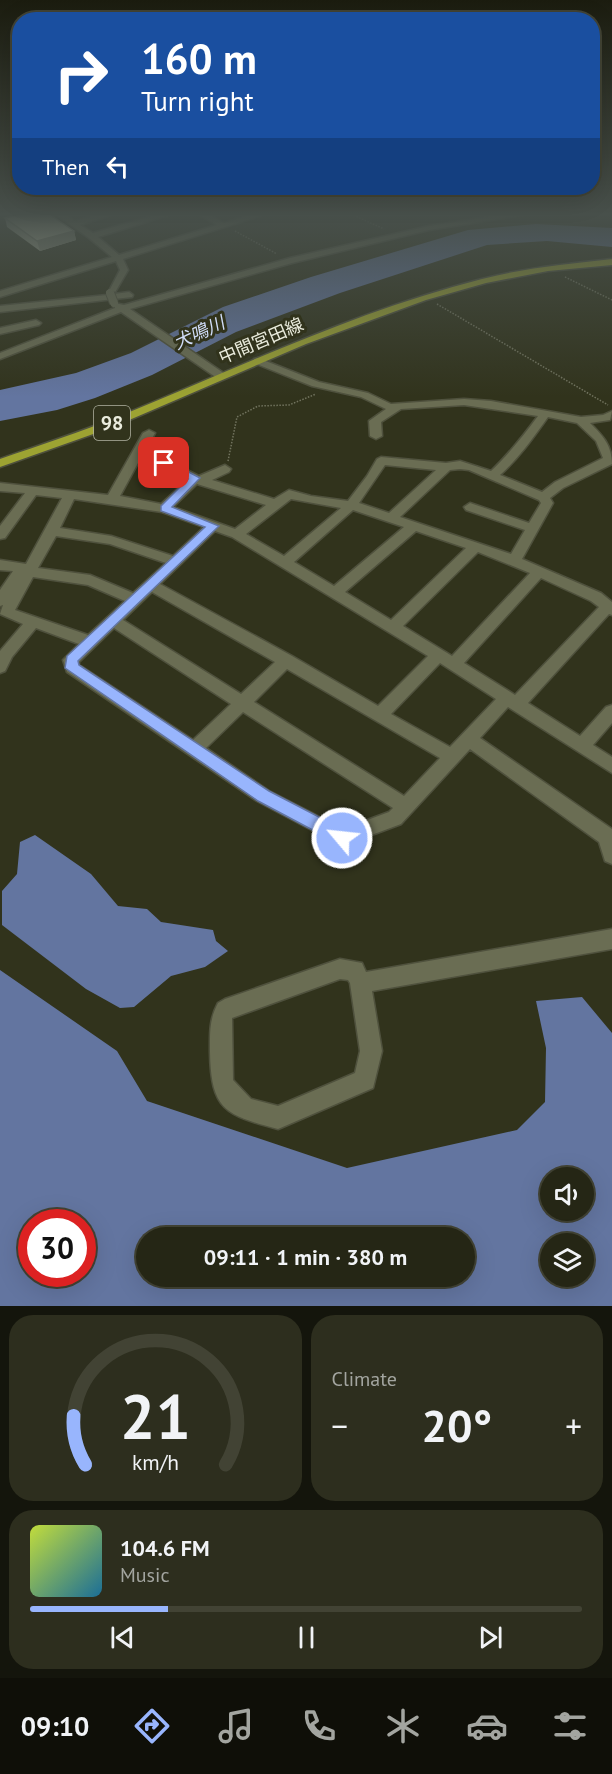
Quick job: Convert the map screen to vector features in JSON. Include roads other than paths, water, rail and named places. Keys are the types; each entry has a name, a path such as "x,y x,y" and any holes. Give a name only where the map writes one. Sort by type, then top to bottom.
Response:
{"main road":[{"name":"中間宮田線","path":"0,463 121,420 217,374 258,361 379,312 472,283 509,275"}],"street":[{"path":"2,291 59,275"},
{"path":"121,275 110,293 120,308 217,374"},
{"path":"0,356 120,308 242,275"},
{"path":"2,291 25,307"},
{"path":"0,309 129,296"},
{"path":"0,332 36,323"},
{"path":"258,361 326,386 364,395 388,407 464,402 491,404 581,420 606,418 611,413"},
{"path":"376,436 373,430 375,421 398,407"},
{"path":"493,475 512,458 512,453 527,439 544,415"},
{"path":"543,497 559,485 611,459 606,455 601,440 581,420"},
{"path":"112,499 149,434"},
{"path":"135,458 164,463 198,480 276,504"},
{"path":"285,562 347,510 375,477 381,461 446,468 460,465 472,467 543,497 547,503 514,560"},
{"path":"392,517 446,468"},
{"path":"165,508 198,480 225,469"},
{"path":"0,488 112,499 165,508 237,534 439,654 612,766"},
{"path":"0,535 32,492"},
{"path":"213,526 71,660 72,668 263,796 342,838 395,818 451,756 609,609 596,597 514,560 392,517 349,505 309,500 289,494 237,534"},
{"path":"69,496 30,572 6,612 90,642"},
{"path":"470,507 531,528"},
{"path":"336,592 413,526"},
{"path":"52,531 111,540 175,561"},
{"path":"393,627 476,546"},
{"path":"0,565 23,568 0,601"},
{"path":"454,664 540,571"},
{"path":"30,572 90,580 134,599"},
{"path":"150,584 287,660 451,756"},
{"path":"112,620 406,807"},
{"path":"0,667 6,654 33,622"},
{"path":"380,714 439,654"},
{"path":"194,749 287,660"},
{"path":"582,745 612,712"},
{"path":"469,740 610,843"},
{"path":"360,983 612,939"},
{"path":"340,969 355,970 360,983 371,1051 365,1080 278,1118 244,1109 229,1095 222,1083 220,1042 220,1021 225,1010 340,969"}],"water":[{"name":"犬鳴川","path":"318,275 395,275 236,332 152,375 95,398 57,410 0,421 0,390 76,373 131,353 223,307"},
{"path":"35,835 91,874 118,906 147,909 161,922 213,930 216,941 228,951 205,967 171,976 134,1007 120,1008 86,989 2,925 2,891 17,874 20,842"},
{"path":"0,970 117,1051 147,1101 347,1168 517,1130 545,1102 546,1048 536,1001 582,997 612,1033 612,1306 0,1306"}]}
